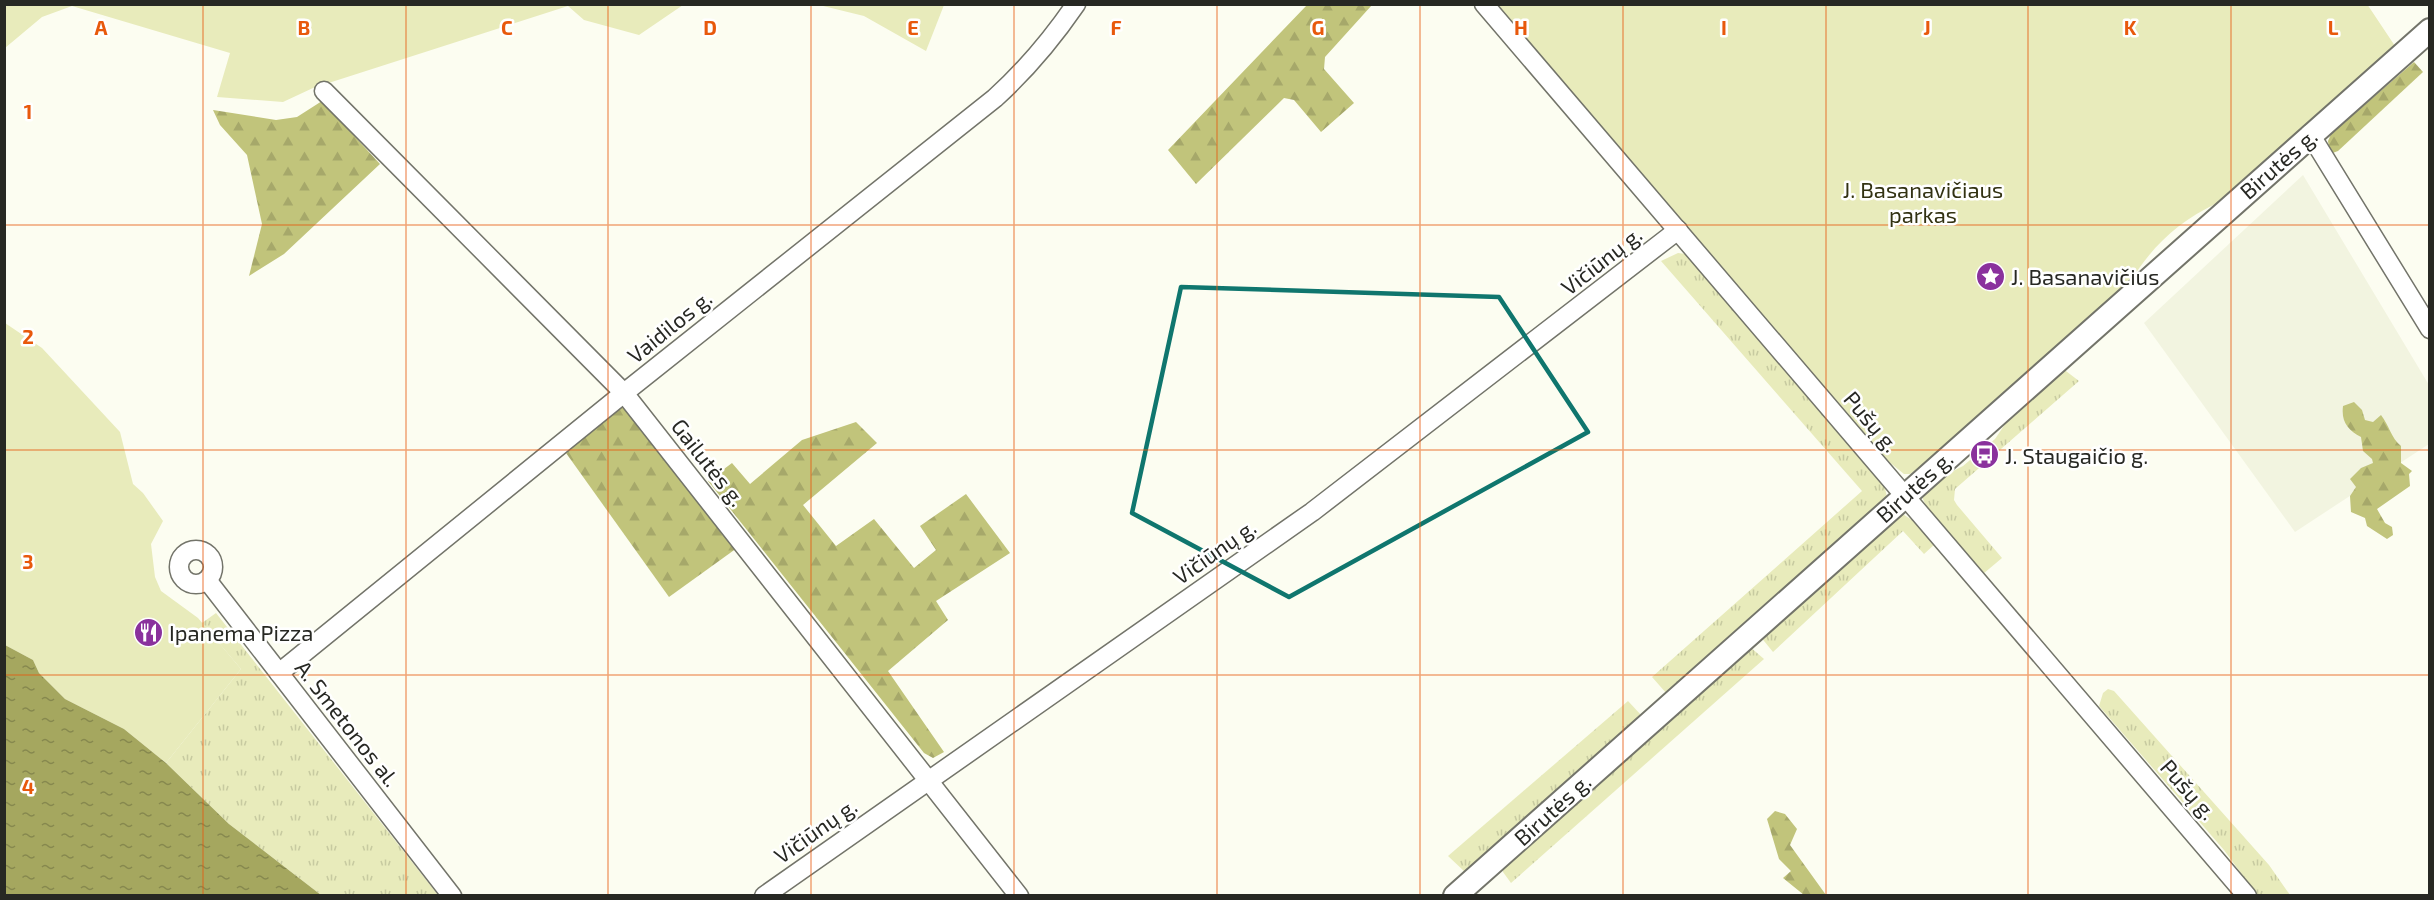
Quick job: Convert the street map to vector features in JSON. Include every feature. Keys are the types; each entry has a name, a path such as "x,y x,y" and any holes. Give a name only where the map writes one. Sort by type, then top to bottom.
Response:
{"street":[{"name":"Vaidilos g.","path":"279,674 624,393 995,98 1030,64 1076,4"},
{"name":"Pušų g.","path":"1485,4 2239,892"},
{"name":"Birutės g.","path":"1455,896 2310,134 2430,30"},
{"name":"Gailutės g.","path":"324,91 624,393 929,779 1018,896"},
{"path":"2310,134 2430,329"},
{"name":"Vičiūnų g.","path":"764,896 1312,512 1678,230"},
{"name":"A. Smetonos al.","path":"207,580 452,896"}],"highlighted area":[{"path":"1181,287 1499,297 1588,432 1289,597 1132,513"}],"shaded area":[{"path":"2303,175 2429,385 2429,444 2295,532 2144,323"}],"green space":[{"path":"944,4 926,51 864,16 819,5"},
{"name":"J. Basanavičiaus parkas","path":"2367,4 2395,46 2217,203 2178,227 2157,246 2130,282 1910,474 1904,474 1883,457 1495,5"},
{"path":"5,5 683,5 639,35 584,20 568,6 313,88 283,102 217,97 230,53 72,6 42,17 5,48"},
{"path":"1307,5 1372,5 1325,57 1324,69 1354,103 1321,132 1294,100 1284,98 1196,184 1168,150"},
{"path":"2414,62 2423,72 2338,151 2330,154 2328,141 2331,134"},
{"path":"322,101 380,164 284,254 249,276 262,224 247,155 220,125 213,110 276,120 297,117"},
{"path":"1678,253 1686,254 1884,484 1887,497 1667,694 1652,677 1862,491 1661,261"},
{"path":"5,323 42,348 120,432 133,484 143,493 163,521 151,544 155,577 161,591 198,618 241,669 166,763 124,729 65,699 39,673 33,660 5,645"},
{"path":"2062,368 2079,381 1955,489 1954,500 1957,505 2002,558 1983,574 1928,510 1922,497 1935,480 1963,466 1995,439 2014,411"},
{"path":"2354,402 2362,410 2365,420 2373,422 2381,415 2401,446 2401,463 2412,471 2409,474 2410,486 2377,509 2385,523 2392,527 2393,535 2387,539 2367,526 2365,518 2351,512 2350,496 2356,487 2350,479 2361,468 2373,463 2363,451 2361,437 2344,421 2343,406"},
{"path":"623,406 737,548 669,597 566,453"},
{"path":"856,422 877,443 803,505 836,546 874,519 914,568 936,550 920,526 966,494 1010,553 936,601 948,620 888,671 944,752 933,758 924,753 708,481 732,463 750,484 802,440"},
{"path":"1901,513 1917,523 1935,544 1924,554 1903,531 1773,652 1760,636"},
{"path":"216,613 438,895 321,895 229,824 166,763 241,669 202,623"},
{"path":"1749,646 1764,659 1511,883 1503,872 1503,864"},
{"path":"2108,689 2114,691 2269,865 2290,895 2257,895 2224,850 2099,706 2103,693"},
{"path":"1628,701 1642,716 1465,872 1448,856"},
{"path":"1775,811 1785,814 1797,829 1790,845 1826,895 1804,895 1783,878 1791,871 1779,859 1767,819"}],"water":[{"path":"5,645 33,660 39,673 65,699 124,729 166,763 229,824 321,895 5,895"}],"place":[{"name":"J. Basanavičius","path":"1990,276"},
{"name":"J. Staugaičio g.","path":"1984,455"},
{"name":"Ipanema Pizza","path":"148,632"}]}
